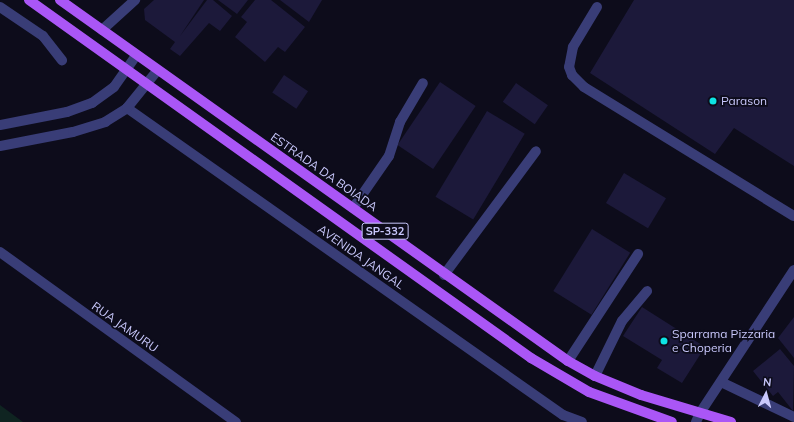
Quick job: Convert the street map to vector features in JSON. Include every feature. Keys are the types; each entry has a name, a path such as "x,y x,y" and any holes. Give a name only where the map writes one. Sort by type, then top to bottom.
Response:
{"main road":[{"name":"SP-332","path":"29,0 531,358 589,392 672,422"},
{"name":"ESTRADA DA BOIADA","path":"60,0 157,71 353,208 444,275 568,361 595,376 698,418 731,422"}],"street":[{"path":"102,30 135,0"},
{"path":"0,7 43,36 62,60"},
{"path":"597,7 573,47 569,67 572,75 584,87 794,216"},
{"path":"0,125 67,112 92,104 114,86 136,55"},
{"path":"0,146 73,132 105,122 127,108 157,71"},
{"path":"353,208 389,156 400,122 423,83"},
{"name":"AVENIDA JANGAL","path":"127,108 560,418 582,422"},
{"path":"444,275 536,151"},
{"name":"RUA JAMURU","path":"0,252 236,422"},
{"path":"568,361 638,254"},
{"path":"698,418 794,270"},
{"path":"595,376 622,321 647,291"},
{"path":"721,382 794,417"}],"green space":[{"path":"0,405 23,422 0,422"}],"building":[{"path":"154,0 204,0 180,36 207,0 213,0 232,16 220,31 209,23 180,56 170,49 175,42 145,20 144,9"},
{"path":"218,0 248,0 237,14"},
{"path":"255,0 271,0 305,27 285,52 278,47 265,62 235,37 247,22 241,17"},
{"path":"280,0 322,0 309,22"},
{"name":"Parason","path":"634,0 794,0 794,166 734,128 715,154 590,73"},
{"path":"284,75 308,91 296,109 272,92"},
{"path":"440,82 476,106 433,169 398,145"},
{"path":"516,83 548,105 535,124 503,102"},
{"path":"487,111 525,134 473,219 435,197"},
{"path":"624,173 666,198 648,228 606,203"},
{"path":"592,229 630,253 591,315 553,291"},
{"name":"Sparrama Pizzaria e Choperia","path":"642,307 705,347 682,383 657,368 662,360 623,336"},
{"path":"794,317 794,358 778,338"},
{"path":"780,349 794,366 793,411 778,392 773,396 753,371"}],"place":[{"name":"Parason","path":"713,101"},
{"name":"Sparrama Pizzaria e Choperia","path":"664,341"}]}
